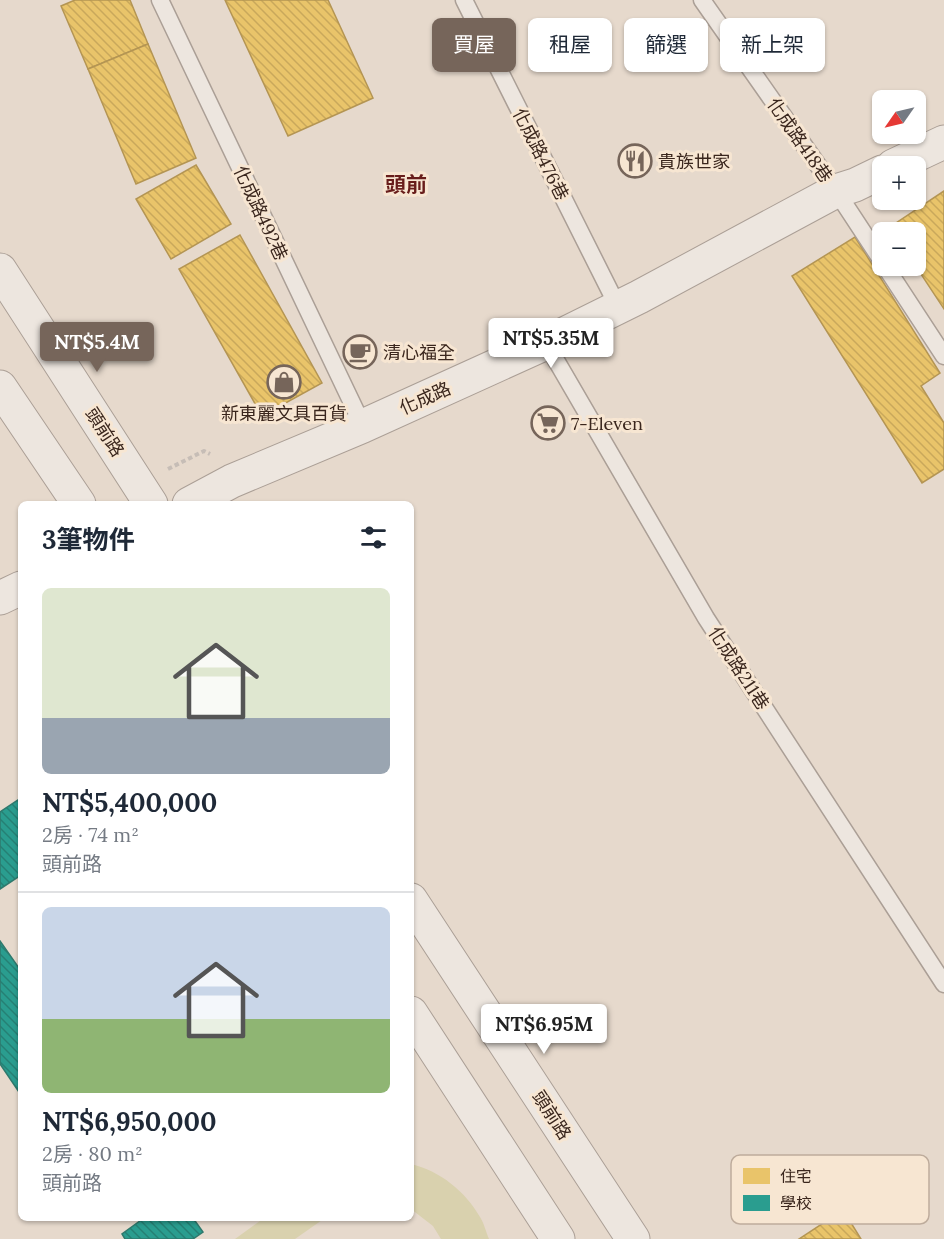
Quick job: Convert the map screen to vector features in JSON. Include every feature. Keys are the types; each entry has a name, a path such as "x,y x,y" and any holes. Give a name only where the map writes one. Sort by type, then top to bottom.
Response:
{"street":[{"path":"914,156 944,142"},
{"name":"化成路","path":"195,501 232,481 363,426 546,343 618,308 836,191 872,177"},
{"name":"頭前路","path":"0,270 149,501"},
{"path":"0,387 77,501"},
{"path":"0,598 18,589"},
{"name":"頭前路","path":"414,905 633,1239"},
{"path":"414,1018 558,1239"}],"lane":[{"name":"化成路492巷","path":"160,0 363,426"},
{"name":"化成路476巷","path":"464,0 618,308"},
{"name":"化成路418巷","path":"702,0 872,246"},
{"path":"892,276 944,356"},
{"name":"化成路211巷","path":"546,343 706,618 944,984"}],"shaded area":[{"path":"414,1165 451,1183 474,1208 489,1239 441,1239 433,1226 414,1211"},
{"path":"260,1221 321,1221 295,1239 235,1239"}],"building: 住宅":[{"path":"75,0 130,0 148,44 88,69 61,6"},
{"path":"225,0 328,0 373,98 288,136"},
{"path":"148,44 196,158 136,184 88,69"},
{"path":"196,165 231,224 171,259 136,199"},
{"path":"944,191 944,309 922,276 926,276 926,222 898,222 916,210 926,210 926,203"},
{"path":"240,235 322,383 262,416 179,269"},
{"path":"855,237 872,264 872,276 879,276 940,373 921,386 944,423 944,469 922,483 792,276"},
{"path":"822,1224 852,1224 861,1239 799,1239"}],"building: 學校":[{"path":"18,800 18,877 0,889 0,812"},
{"path":"0,941 18,967 18,1091 0,1064"},
{"path":"140,1221 195,1221 203,1232 193,1239 125,1239 122,1234"}],"place":[{"name":"貴族世家","path":"635,161"},
{"name":"清心福全","path":"360,352"},
{"name":"新東麗文具百貨","path":"284,382"},
{"name":"7-Eleven","path":"548,423"}],"district":[{"name":"頭前","path":"406,184"}]}
